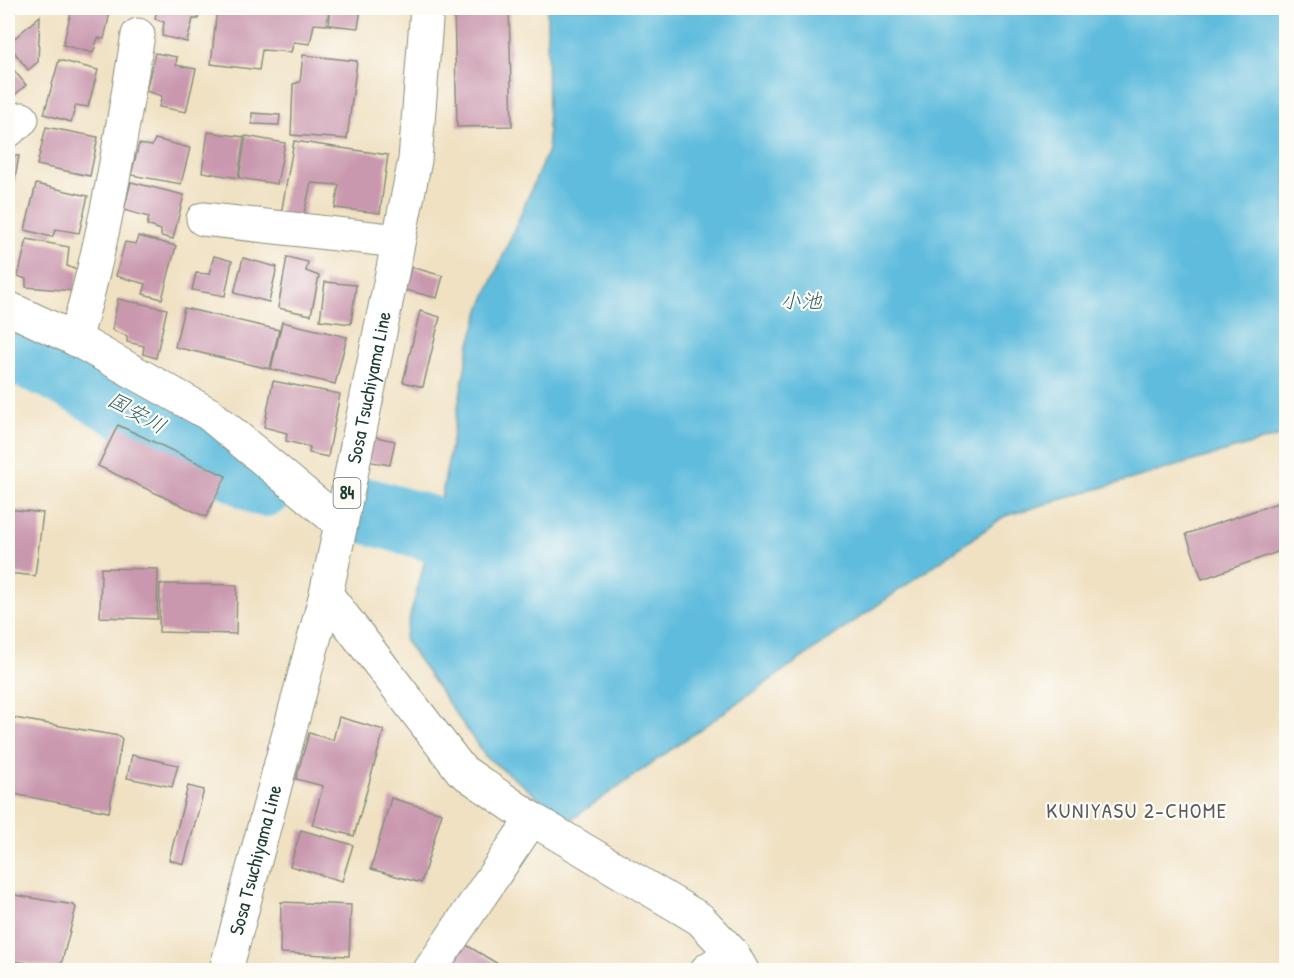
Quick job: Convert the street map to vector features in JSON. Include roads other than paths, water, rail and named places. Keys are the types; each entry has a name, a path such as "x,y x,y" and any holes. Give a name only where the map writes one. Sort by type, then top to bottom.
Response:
{"street":[{"name":"Sosa Tsuchiyama Line","path":"226,970 326,594 341,524 415,160 427,8"},
{"path":"75,339 137,117 138,35"},
{"path":"203,219 398,241"},
{"path":"8,308 75,339 209,414 341,524"},
{"path":"326,594 461,770 532,819 700,919 727,965"},
{"path":"430,970 532,819"}],"water":[{"name":"小池","path":"547,8 1286,8 1286,434 1005,516 569,821 485,756 404,639 441,500 469,347 480,310 548,150"}],"waterway":[{"name":"国安川","path":"8,348 56,368 264,484"},
{"name":"小池","path":"368,511 520,554"}],"district":[{"name":"KUNIYASU 2-CHOME","path":"1137,811"}]}
